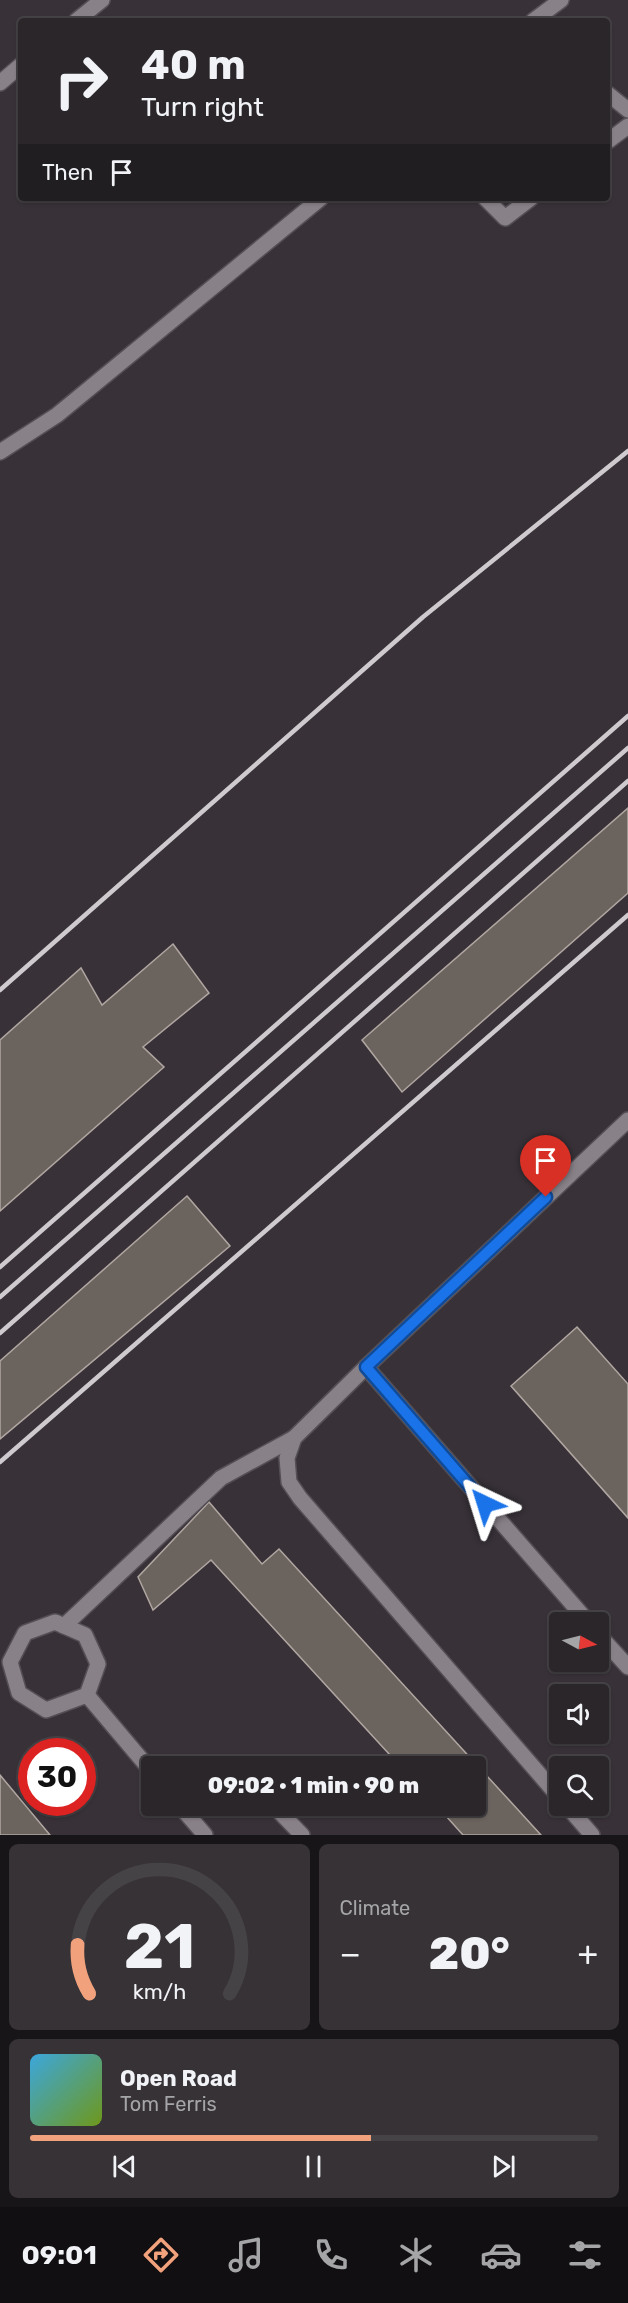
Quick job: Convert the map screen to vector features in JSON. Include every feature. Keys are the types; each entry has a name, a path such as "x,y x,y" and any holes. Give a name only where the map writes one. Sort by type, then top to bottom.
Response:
{"street":[{"path":"80,18 102,0"},
{"path":"537,18 561,0"},
{"path":"0,83 18,68"},
{"path":"610,96 628,110"},
{"path":"610,140 628,126"},
{"path":"0,452 57,415 317,201"},
{"path":"488,201 505,218 527,201"},
{"path":"64,1626 221,1478 294,1437 628,1120"},
{"path":"366,1367 579,1612"},
{"path":"294,1437 287,1458 289,1482 300,1498 549,1785"},
{"path":"55,1622 85,1635 98,1664 87,1695 46,1710 19,1693 5,1665 25,1633 55,1622"},
{"path":"609,1646 628,1667"},
{"path":"87,1695 141,1759"},
{"path":"189,1816 205,1835"},
{"path":"284,1816 302,1835"},
{"path":"576,1816 592,1835"}],"building":[{"path":"628,808 628,893 402,1092 362,1040"},
{"path":"173,944 209,993 143,1047 164,1067 0,1211 0,1040 81,968 102,1005"},
{"path":"187,1196 230,1246 0,1439 0,1361"},
{"path":"577,1327 628,1384 628,1518 511,1386"},
{"path":"209,1502 262,1564 279,1549 469,1756 391,1756 211,1560 153,1610 138,1577"},
{"path":"0,1775 18,1797 18,1816 34,1816 50,1835 0,1835"},
{"path":"486,1775 541,1835 463,1835 446,1816 486,1816"}],"railway":[{"path":"0,990 423,617 628,451"},
{"path":"0,1267 628,716"},
{"path":"0,1297 628,748"},
{"path":"0,1333 628,781"},
{"path":"0,1462 628,915"}],"route":[{"path":"485,1504 366,1367 546,1197"}]}
